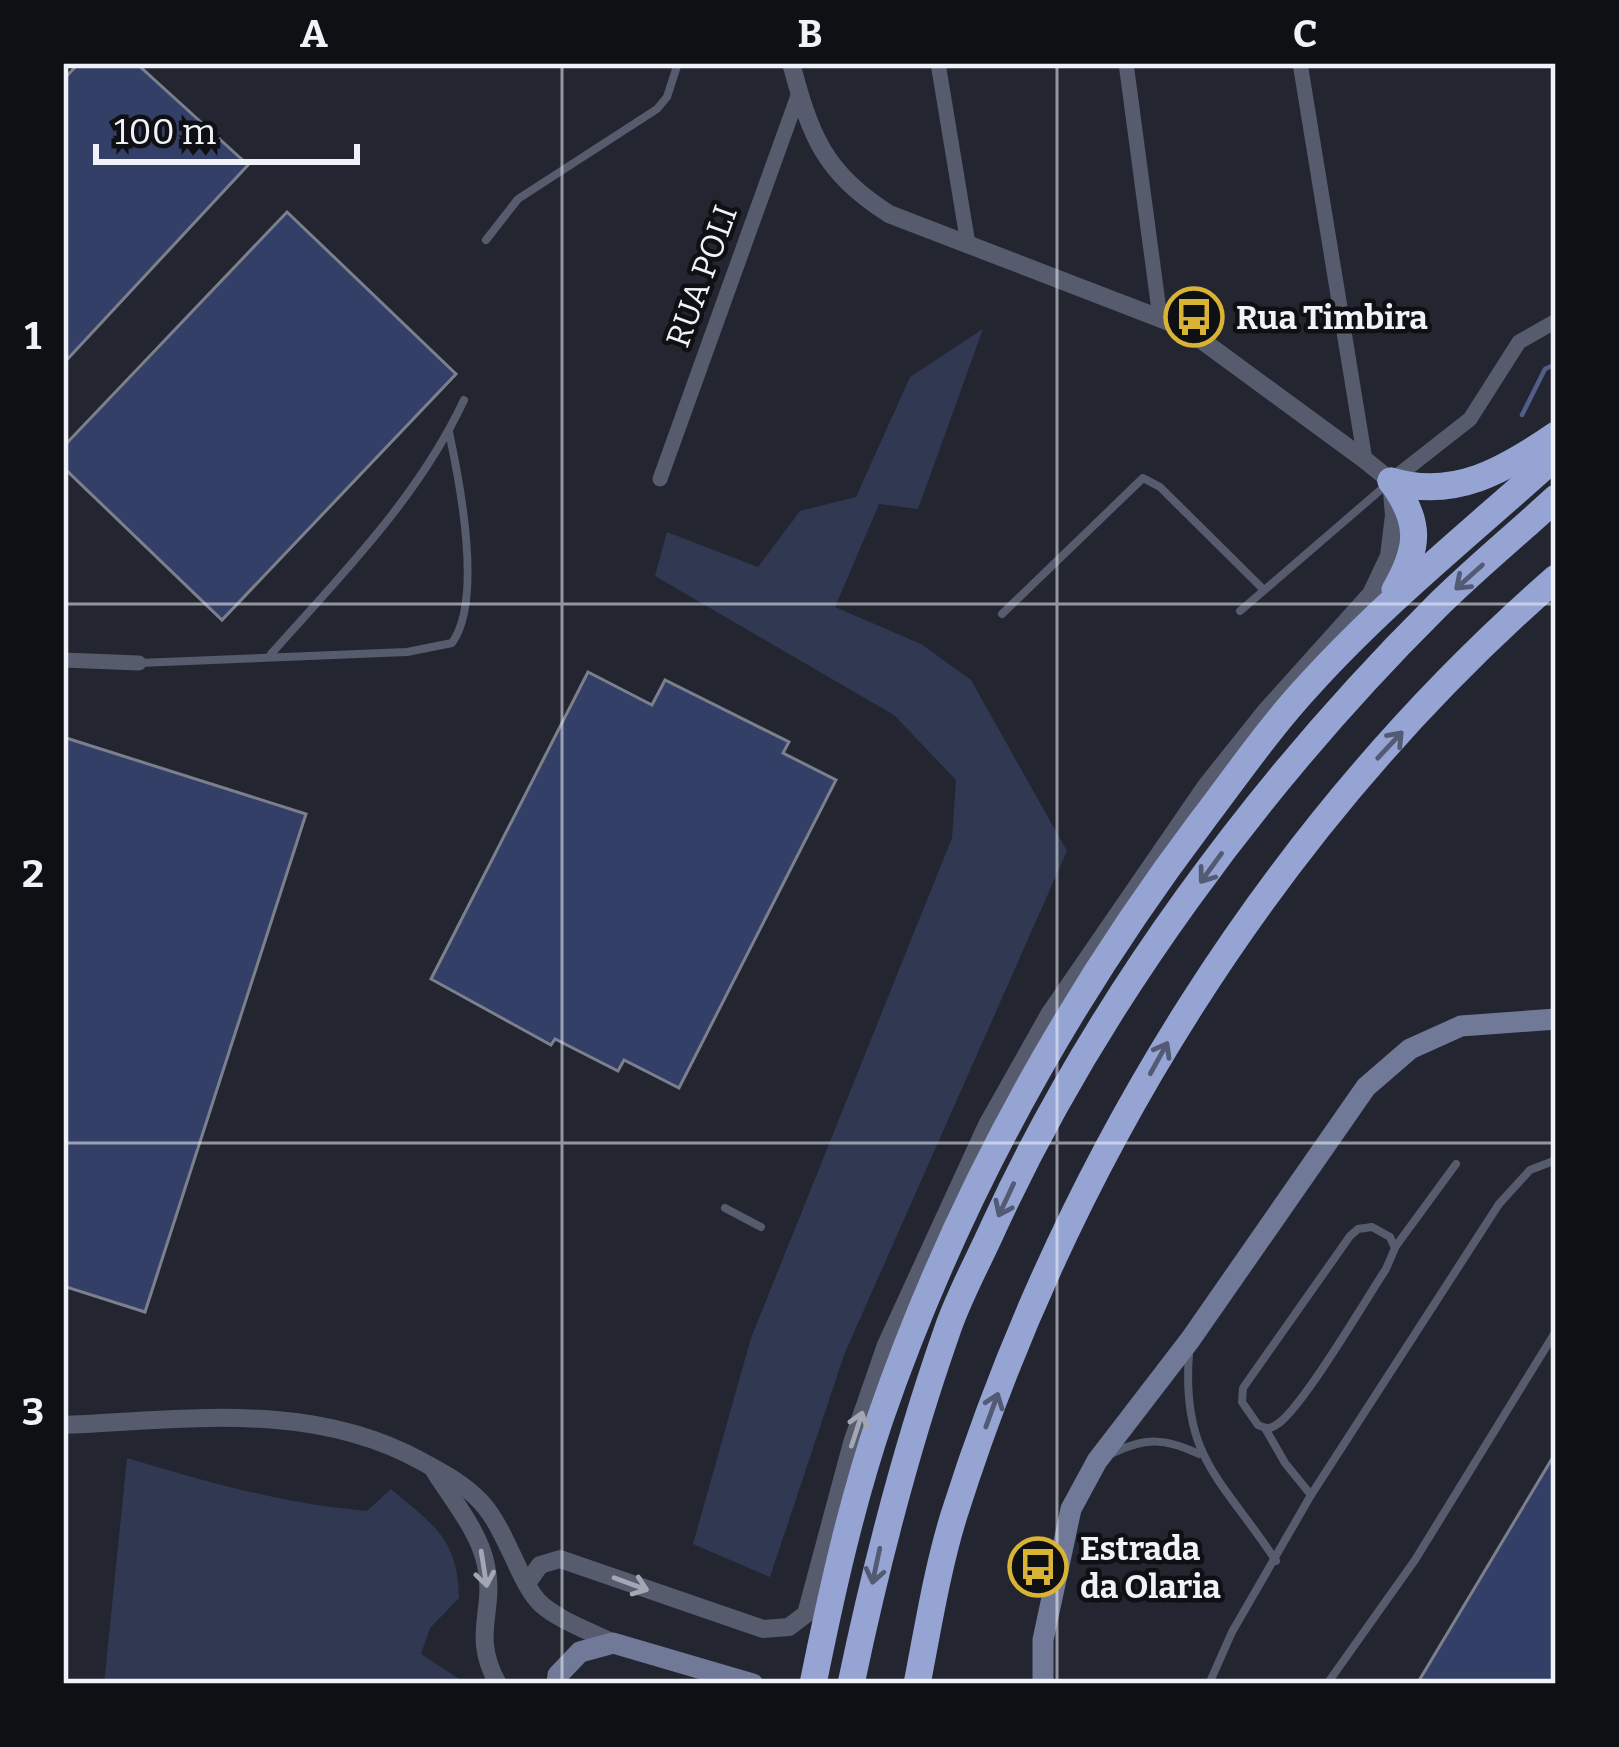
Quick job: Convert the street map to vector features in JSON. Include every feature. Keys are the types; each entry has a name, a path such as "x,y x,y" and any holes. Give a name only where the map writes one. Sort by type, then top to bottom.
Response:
{"highway":[{"path":"1390,481 1415,486 1473,482 1500,472 1556,435"},
{"path":"813,1684 857,1495 880,1420 944,1261 1020,1096 1066,1018 1175,857 1305,688 1384,609 1556,456"},
{"path":"1384,609 1414,551 1407,502 1390,481"},
{"path":"851,1684 882,1540 947,1330 1020,1170 1085,1054 1252,812 1435,608 1556,498"},
{"path":"917,1684 954,1517 1005,1373 1094,1174 1172,1034 1259,904 1346,793 1431,699 1556,578"}],"main road":[{"path":"1027,1684 1043,1640 1071,1509 1097,1461 1190,1340 1366,1087 1391,1061 1461,1026 1556,1019"},
{"path":"1043,1640 1043,1684"},
{"path":"556,1684 558,1675 580,1652 613,1642 753,1684"}],"street":[{"path":"528,1582 540,1565 560,1559 763,1629 789,1627 806,1614 852,1444 886,1345 987,1125 1050,1013 1206,786 1371,594 1389,556 1394,515 1390,481 1185,328 889,214 856,193 830,165 810,128 791,63"},
{"path":"938,63 968,244"},
{"path":"1126,63 1160,318"},
{"path":"1300,63 1365,460"},
{"name":"RUA POLI","path":"660,478 799,93"},
{"path":"1390,481 1470,418 1519,342 1556,321"},
{"path":"63,660 139,663"},
{"path":"63,1425 215,1417 286,1420 378,1440 452,1476 484,1504 540,1603 613,1642"},
{"path":"431,1467 477,1539 486,1562 482,1642 498,1684"}],"lane":[{"path":"486,240 518,200 657,110 667,97 678,63"},
{"path":"270,655 400,507 464,400"},
{"path":"139,663 406,652 452,643 464,617 466,588 460,480 449,432"},
{"path":"1002,614 1143,478 1160,487 1264,590"},
{"path":"1240,611 1390,481"},
{"path":"1209,1684 1232,1632 1312,1495 1499,1204 1530,1169 1556,1160"},
{"path":"1265,1428 1278,1424 1297,1404 1386,1270 1395,1248 1456,1164"},
{"path":"725,1208 760,1227"},
{"path":"1312,1495 1285,1463 1265,1428 1246,1411 1244,1388 1350,1236 1372,1227 1390,1237 1395,1248"},
{"path":"1327,1684 1415,1560 1556,1331"},
{"path":"1190,1340 1188,1400 1200,1454 1276,1561"},
{"path":"1097,1461 1150,1439 1200,1454"}],"shaded area":[{"path":"983,329 918,509 879,504 835,607 921,644 971,680 1067,851 844,1355 770,1577 693,1544 751,1338 952,838 956,780 894,715 655,576 667,532 758,567 800,511 856,497 910,377"},
{"path":"127,1458 246,1491 336,1508 367,1511 391,1489 440,1534 454,1561 459,1598 430,1628 421,1654 467,1684 104,1684"}],"building":[{"path":"79,63 136,63 248,165 63,364 63,80"},
{"path":"287,212 456,374 222,620 63,467 63,447"},
{"path":"588,672 652,705 665,680 789,742 783,753 836,780 679,1088 624,1060 618,1071 555,1039 551,1045 431,979"},
{"path":"63,737 306,814 145,1312 63,1286"},
{"path":"1556,1452 1556,1684 1417,1684"}],"waterway":[{"path":"1522,415 1545,369 1556,364"}],"place":[{"name":"Rua Timbira","path":"1194,317"},
{"name":"Estrada da Olaria","path":"1038,1567"}]}
